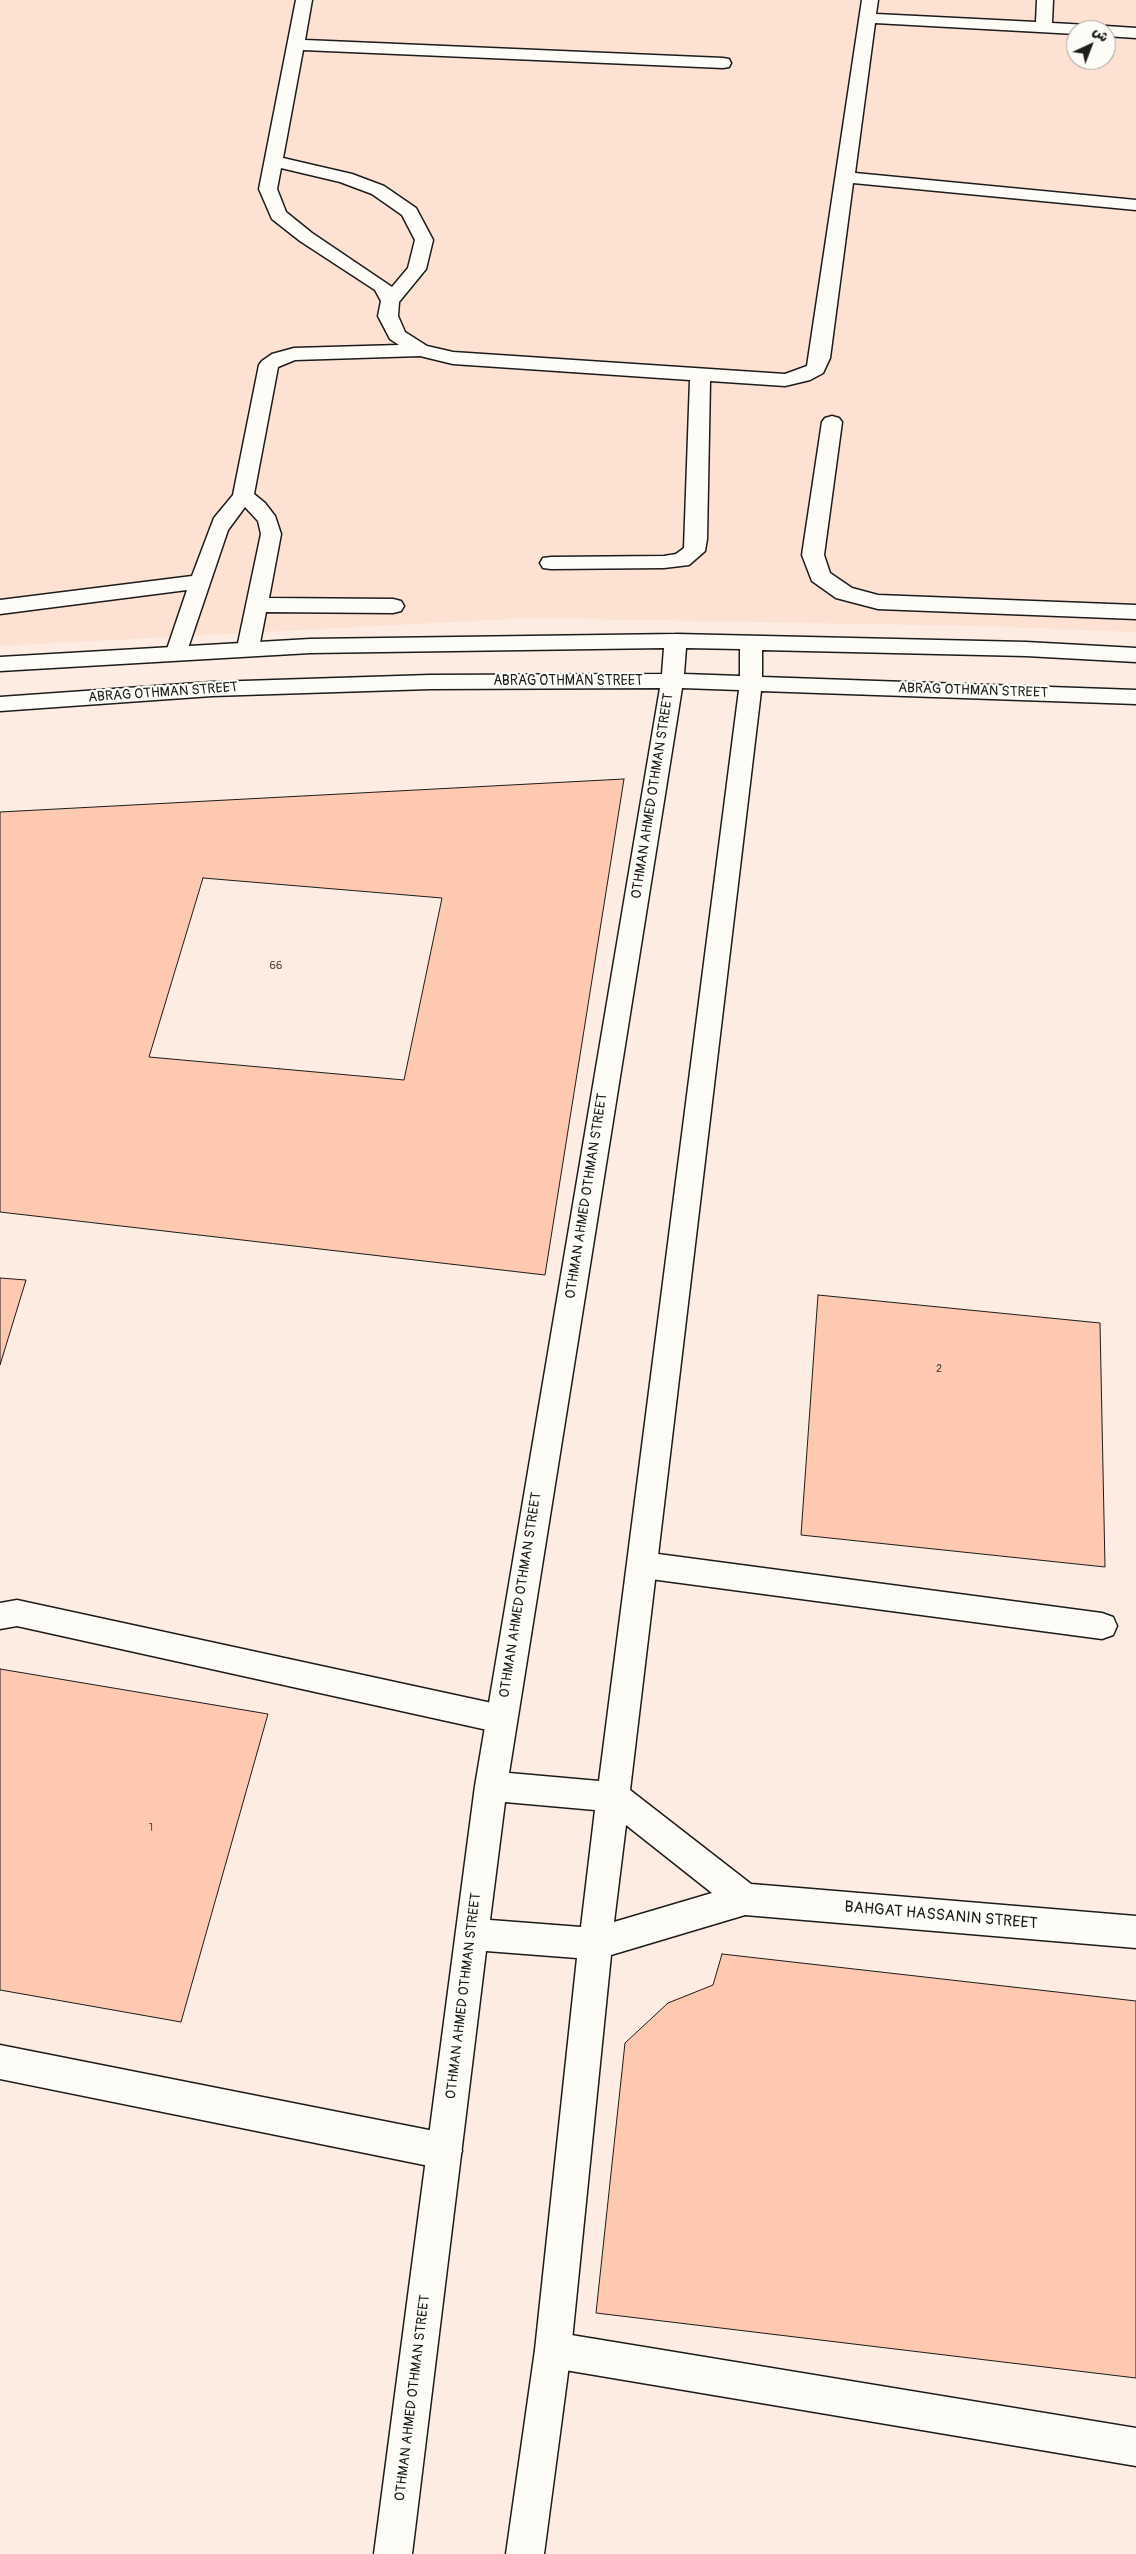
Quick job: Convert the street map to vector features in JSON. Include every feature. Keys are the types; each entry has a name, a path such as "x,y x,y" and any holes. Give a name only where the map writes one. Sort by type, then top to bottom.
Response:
{"street":[{"path":"304,0 268,189 278,215 306,237 383,287 390,301"},
{"path":"178,652 200,582 224,518 243,496 269,365 279,358 294,354 420,350 453,358 785,380 803,376 816,369 820,358 870,0"},
{"path":"1044,28 1045,0"},
{"path":"867,18 1066,29"},
{"path":"1116,32 1136,33"},
{"path":"296,45 723,63"},
{"path":"274,160 346,178 378,190 410,212 424,240 417,269 390,301 388,316 397,335 420,350"},
{"path":"846,177 1136,205"},
{"path":"551,563 664,562 682,560 694,551 696,539 700,374"},
{"path":"832,422 813,555 820,576 844,593 878,602 1136,612"},
{"path":"243,496 258,506 268,520 271,534 248,648"},
{"path":"0,607 200,582"},
{"path":"257,604 393,606"},
{"path":"0,664 248,648 676,641 1026,649 1136,655"},
{"name":"OTHMAN AHMED OTHMAN STREET","path":"393,2554 491,1786 672,681 676,641"},
{"path":"525,2554 553,2350 596,1944 751,684 751,642"},
{"path":"212,650 212,689"},
{"name":"ABRAG OTHMAN STREET","path":"0,704 212,689 430,682 672,681 1136,697"},
{"path":"643,1565 1102,1626"},
{"path":"0,1616 17,1613 501,1719"},
{"path":"491,1786 615,1797 745,1899"},
{"name":"BAHGAT HASSANIN STREET","path":"596,1944 745,1899 1136,1932"},
{"path":"471,1934 596,1944"},
{"path":"0,2062 444,2151"},
{"path":"553,2350 1136,2446"}],"shaded area":[{"path":"0,0 1136,0 1136,632 978,626 528,618 0,646"}],"building":[{"path":"624,779 545,1275 0,1212 0,812"},
{"path":"203,878 442,898 404,1080 149,1057"},
{"path":"0,1278 26,1280 0,1365"},
{"path":"818,1295 1100,1323 1105,1567 801,1535"},
{"path":"0,1669 268,1714 181,2022 0,1990"},
{"path":"722,1954 1136,2001 1136,2378 596,2313 625,2043 668,2003 713,1985"}]}
